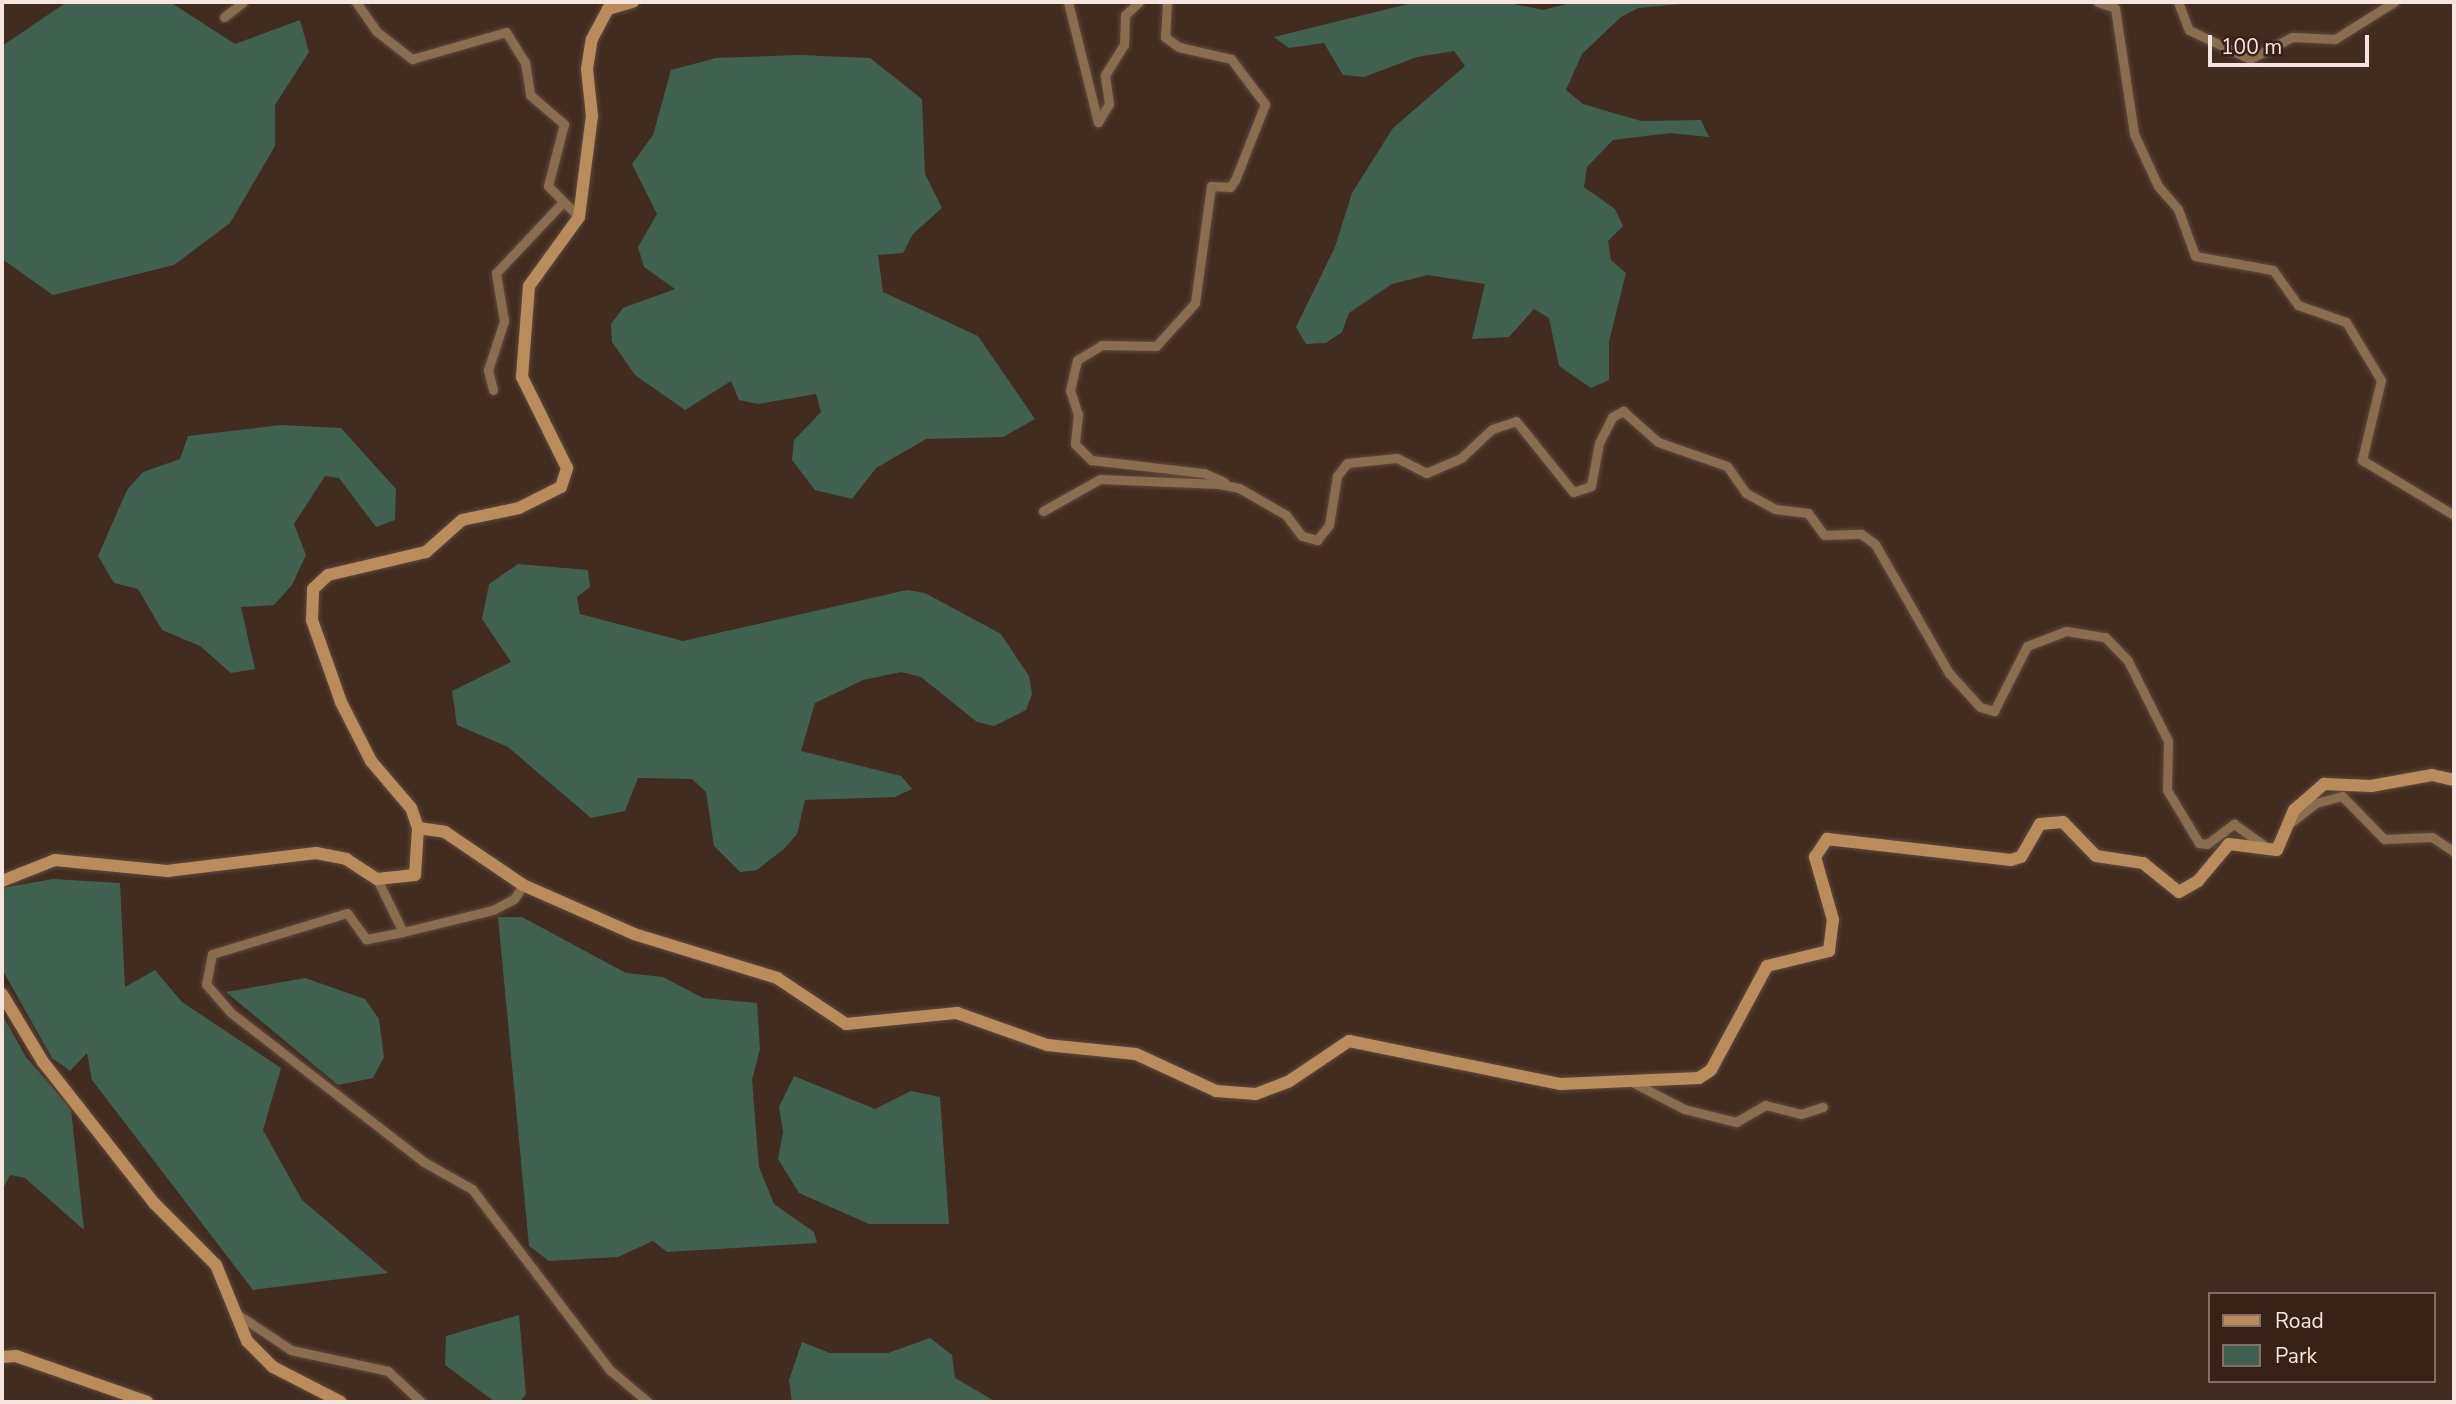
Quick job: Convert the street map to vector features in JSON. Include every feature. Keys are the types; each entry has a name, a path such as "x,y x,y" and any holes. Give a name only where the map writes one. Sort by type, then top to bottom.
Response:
{"main road":[{"path":"2,881 55,860 167,871 316,853 345,859 377,879 415,875 418,828 341,702 312,620 313,589 328,575 426,552 462,520 519,508 561,487 567,468 528,400 521,362 533,273 579,217 592,116 587,69 592,39 608,9 634,2"},
{"path":"418,828 445,832 523,885 695,958 777,978 846,1024 957,1013 1047,1045 1136,1054 1216,1091 1269,1092 1349,1041 1561,1084 1699,1078 1711,1070 1767,966 1829,951 1833,920 1815,857 1827,838 2011,860 2021,857 2040,824 2063,822 2096,856 2143,863 2179,892 2205,875 2230,844 2277,850 2294,810 2323,784 2371,786 2432,775 2454,780"},
{"path":"2,994 43,1062 154,1203 216,1265 232,1312 259,1356 341,1402"},
{"path":"2,1357 147,1402"}],"street":[{"path":"224,17 243,2"},
{"path":"356,2 376,31 412,59 506,32 526,62 530,94 564,124 548,186 561,204 579,217"},
{"path":"1068,2 1098,122 1109,104 1105,75 1124,46 1125,15 1139,2"},
{"path":"1167,2 1165,37 1179,47 1231,59 1265,104 1235,180 1230,187 1211,186 1195,303 1156,346 1102,345 1077,360 1070,390 1077,414 1075,444 1091,460 1204,473 1236,487 1317,540 1329,525 1337,476 1347,463 1397,458 1426,474 1461,458 1492,429 1516,421 1573,492 1591,486 1599,443 1612,417 1623,411 1658,442 1727,466 1746,493 1775,509 1808,513 1824,536 1861,534 1875,544 1949,673 1980,707 1994,711 2027,646 2066,631 2105,637 2128,661 2168,741 2167,790 2199,843 2207,844 2234,824 2270,850"},
{"path":"2098,2 2115,8 2134,134 2158,186 2178,209 2195,256 2273,270 2298,305 2346,322 2381,380 2362,460 2454,515"},
{"path":"2178,2 2189,30 2250,59 2292,37 2335,39 2394,2"},
{"path":"493,390 488,370 504,321 496,272 561,204"},
{"path":"1043,511 1100,479 1236,487"},
{"path":"2288,825 2316,803 2342,796 2384,839 2432,837 2454,852"},
{"path":"377,879 403,932"},
{"path":"523,885 514,899 493,910 403,932 366,939 346,913 212,954 206,984 230,1012 424,1162 472,1189 610,1370 648,1402"},
{"path":"1629,1080 1684,1109 1736,1122 1765,1105 1801,1114 1823,1107"},
{"path":"232,1312 291,1350 388,1371 421,1402"}],"green space":[{"path":"67,2 170,2 235,44 300,20 309,52 275,105 275,146 230,223 174,265 53,295 2,259 2,46"},
{"path":"1416,2 1504,2 1543,10 1575,2 1703,2 1638,8 1621,17 1582,54 1566,90 1583,104 1641,121 1701,120 1709,137 1670,133 1613,140 1587,167 1584,187 1615,209 1623,226 1608,241 1611,260 1626,273 1609,342 1609,380 1591,388 1559,366 1549,318 1534,309 1509,337 1472,339 1485,284 1428,275 1392,284 1349,313 1342,332 1326,343 1306,344 1296,327 1335,247 1352,193 1393,128 1465,66 1454,51 1417,57 1364,77 1343,75 1324,43 1289,48 1274,37"},
{"path":"799,55 870,58 922,99 925,174 942,208 913,234 903,253 878,255 883,292 978,336 1035,419 1003,437 926,439 876,468 852,499 815,490 792,460 794,440 821,412 816,394 758,404 739,400 731,381 685,410 635,375 612,342 611,324 623,308 675,289 644,267 638,247 657,214 632,164 653,135 671,70 716,58"},
{"path":"281,425 341,428 396,489 395,520 376,527 339,478 325,476 294,524 306,555 292,585 274,605 241,607 255,669 231,673 200,646 162,630 138,589 114,583 98,556 127,490 143,472 180,459 188,436"},
{"path":"518,564 588,570 590,587 577,597 580,614 683,641 907,590 925,593 1001,634 1029,676 1032,694 1026,710 994,726 977,722 921,677 901,672 863,680 815,703 801,751 901,776 912,789 895,797 805,800 797,834 785,848 757,870 740,872 714,846 706,792 692,779 638,778 625,811 591,818 508,747 457,725 452,691 511,662 482,619 489,584"},
{"path":"53,879 120,883 125,987 155,970 182,1002 281,1068 263,1130 302,1200 388,1273 253,1290 92,1080 87,1053 70,1071 52,1058 2,969 2,888"},
{"path":"498,917 522,917 626,973 663,977 703,998 757,1003 760,1049 752,1080 759,1167 774,1204 814,1232 817,1243 667,1252 653,1241 618,1257 549,1261 529,1246"},
{"path":"305,978 365,999 379,1019 384,1057 373,1078 338,1085 226,992"},
{"path":"2,1014 26,1057 71,1109 84,1230 25,1178 10,1175 2,1191"},
{"path":"794,1076 875,1109 911,1091 940,1097 949,1224 869,1224 799,1193 778,1159 783,1132 779,1107"},
{"path":"519,1315 526,1394 520,1402 495,1402 445,1365 446,1336"},
{"path":"930,1338 952,1355 955,1378 996,1402 792,1402 789,1380 802,1342 830,1353 888,1353"}]}
